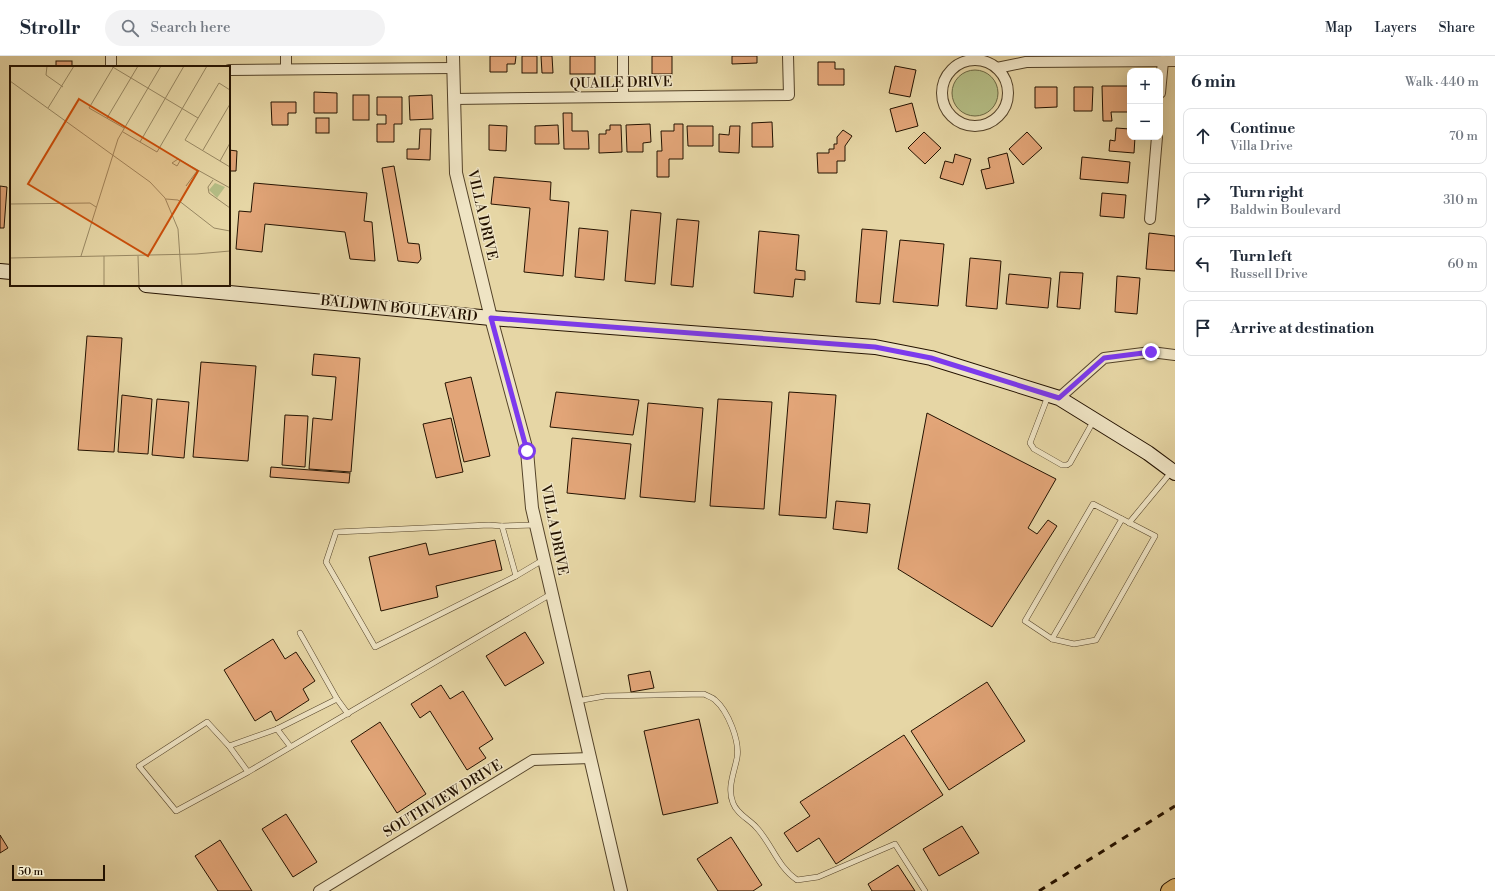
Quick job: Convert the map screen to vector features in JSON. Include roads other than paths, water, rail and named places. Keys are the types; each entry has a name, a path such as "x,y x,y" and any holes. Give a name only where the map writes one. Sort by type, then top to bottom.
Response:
{"main road":[{"path":"0,271 10,272"},
{"name":"BALDWIN BOULEVARD","path":"156,286 491,318 875,347 931,358 1054,396 1148,453 1174,472"},
{"path":"1168,891 1175,887"}],"street":[{"path":"286,56 286,69"},
{"path":"623,56 623,96"},
{"name":"QUAILE DRIVE","path":"454,99 789,95 788,56"},
{"path":"997,68 1005,80 1008,93 1005,106 997,118 985,124 971,126 958,122 948,112 942,100 942,86 948,74 958,64 972,60 985,62 997,68 1026,62 1175,61"},
{"path":"1162,61 1162,68"},
{"path":"230,70 453,62"},
{"name":"VILLA DRIVE","path":"453,62 456,173 491,318 527,451 532,508 621,891"},
{"path":"1150,218 1157,140"},
{"path":"1054,396 1104,358 1151,352 1175,355"},
{"name":"SOUTHVIEW DRIVE","path":"319,891 534,760 590,758"}],"lane":[{"path":"1054,396 1030,439 1030,446 1034,449 1062,464 1067,465 1075,455 1094,419"},
{"path":"1129,523 1174,472"},
{"path":"1093,504 1122,519 1155,536 1096,640 1074,644 1052,639 1025,621 1093,504"},
{"path":"1052,639 1122,519"},
{"path":"536,525 489,525 336,532 326,562 375,647 516,576 544,560"},
{"path":"502,526 516,576"},
{"path":"248,772 229,746 207,722 139,766 176,811 248,772 290,746 348,714 552,594"},
{"path":"300,633 337,699 348,714"},
{"path":"577,702 605,696 704,694 714,699 723,708 737,745 737,757 730,790 733,804 738,811 757,827 786,872 797,880 818,878 895,844 926,891"},
{"path":"229,746 277,729 337,699"},
{"path":"277,729 290,746"}],"railway":[{"path":"1039,891 1175,806"}]}
